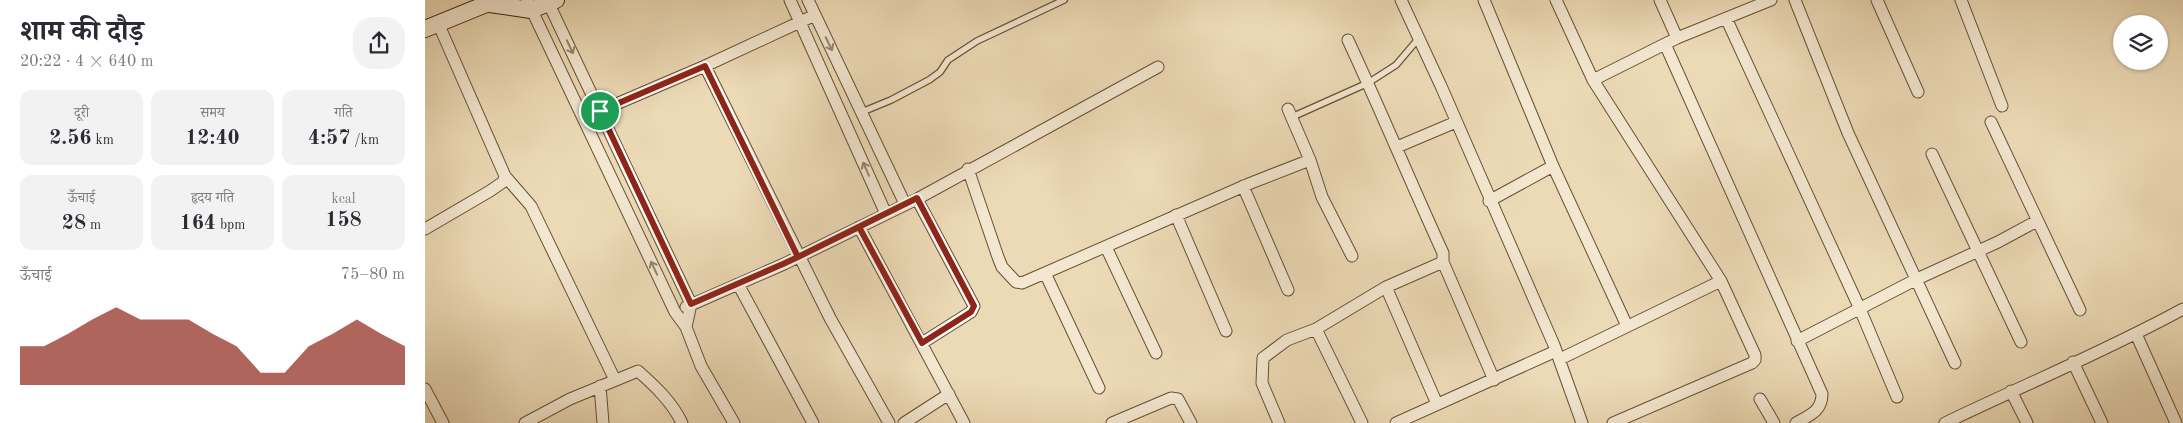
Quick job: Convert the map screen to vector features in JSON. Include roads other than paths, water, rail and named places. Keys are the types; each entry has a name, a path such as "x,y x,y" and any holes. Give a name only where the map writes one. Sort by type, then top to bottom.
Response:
{"street":[{"path":"791,0 886,214"},
{"path":"808,0 905,204"},
{"path":"1401,0 1558,355 1583,423"},
{"path":"1483,0 1553,166 1627,326"},
{"path":"1556,0 1593,80 1721,281 1755,355 1755,360 1752,363 1613,423"},
{"path":"1660,0 1677,38"},
{"path":"1593,80 1677,38 1771,0"},
{"path":"1795,0 1848,133 1955,363"},
{"path":"1877,0 1918,92"},
{"path":"1961,0 2002,106"},
{"path":"615,380 531,206 505,176 431,26 493,2 529,5 551,1 600,111 691,304 686,327"},
{"path":"529,5 675,312 686,327 701,366 734,423"},
{"path":"600,111 705,66 815,15"},
{"path":"1726,18 1860,309 1897,397"},
{"path":"1348,40 1443,253 1443,262 1494,380"},
{"path":"1665,44 1797,342 1822,394 1822,400 1817,411 1797,423"},
{"path":"705,66 798,257 889,423"},
{"path":"675,312 798,257 886,214 1157,67"},
{"path":"1290,113 1310,160 1322,197 1351,256"},
{"path":"1397,147 1456,122"},
{"path":"1991,122 2080,310"},
{"path":"1932,154 2021,342"},
{"path":"969,169 1002,267 1016,282 1022,283 1243,186 1310,160"},
{"path":"1489,200 1553,166"},
{"path":"425,229 490,191 503,182 505,176"},
{"path":"1243,186 1288,290"},
{"path":"917,198 974,306 971,312 922,343"},
{"path":"1176,215 1226,331"},
{"path":"1797,342 1917,279 2037,221"},
{"path":"859,227 964,423"},
{"path":"1106,247 1156,353"},
{"path":"1279,423 1262,383 1263,358 1287,340 1316,329 1386,287 1443,262"},
{"path":"1045,273 1099,388"},
{"path":"1397,423 1437,404 1627,326 1721,281"},
{"path":"738,284 813,423"},
{"path":"1386,287 1437,404"},
{"path":"1950,422 2011,391 2136,334 2183,309"},
{"path":"1316,329 1362,423"},
{"path":"2136,334 2176,423"},
{"path":"2073,362 2102,423"},
{"path":"528,422 569,399 638,371 660,391 678,414 682,423"},
{"path":"600,386 603,423"},
{"path":"425,389 443,423"},
{"path":"2011,391 2027,423"},
{"path":"904,423 949,394"},
{"path":"1114,423 1171,398 1178,399 1181,402 1191,423"},
{"path":"1760,399 1774,423"}],"lane":[{"path":"862,112 891,100 929,80 940,72 948,60 977,41 1064,0"},
{"path":"1290,113 1368,83 1397,64 1419,38"}]}
